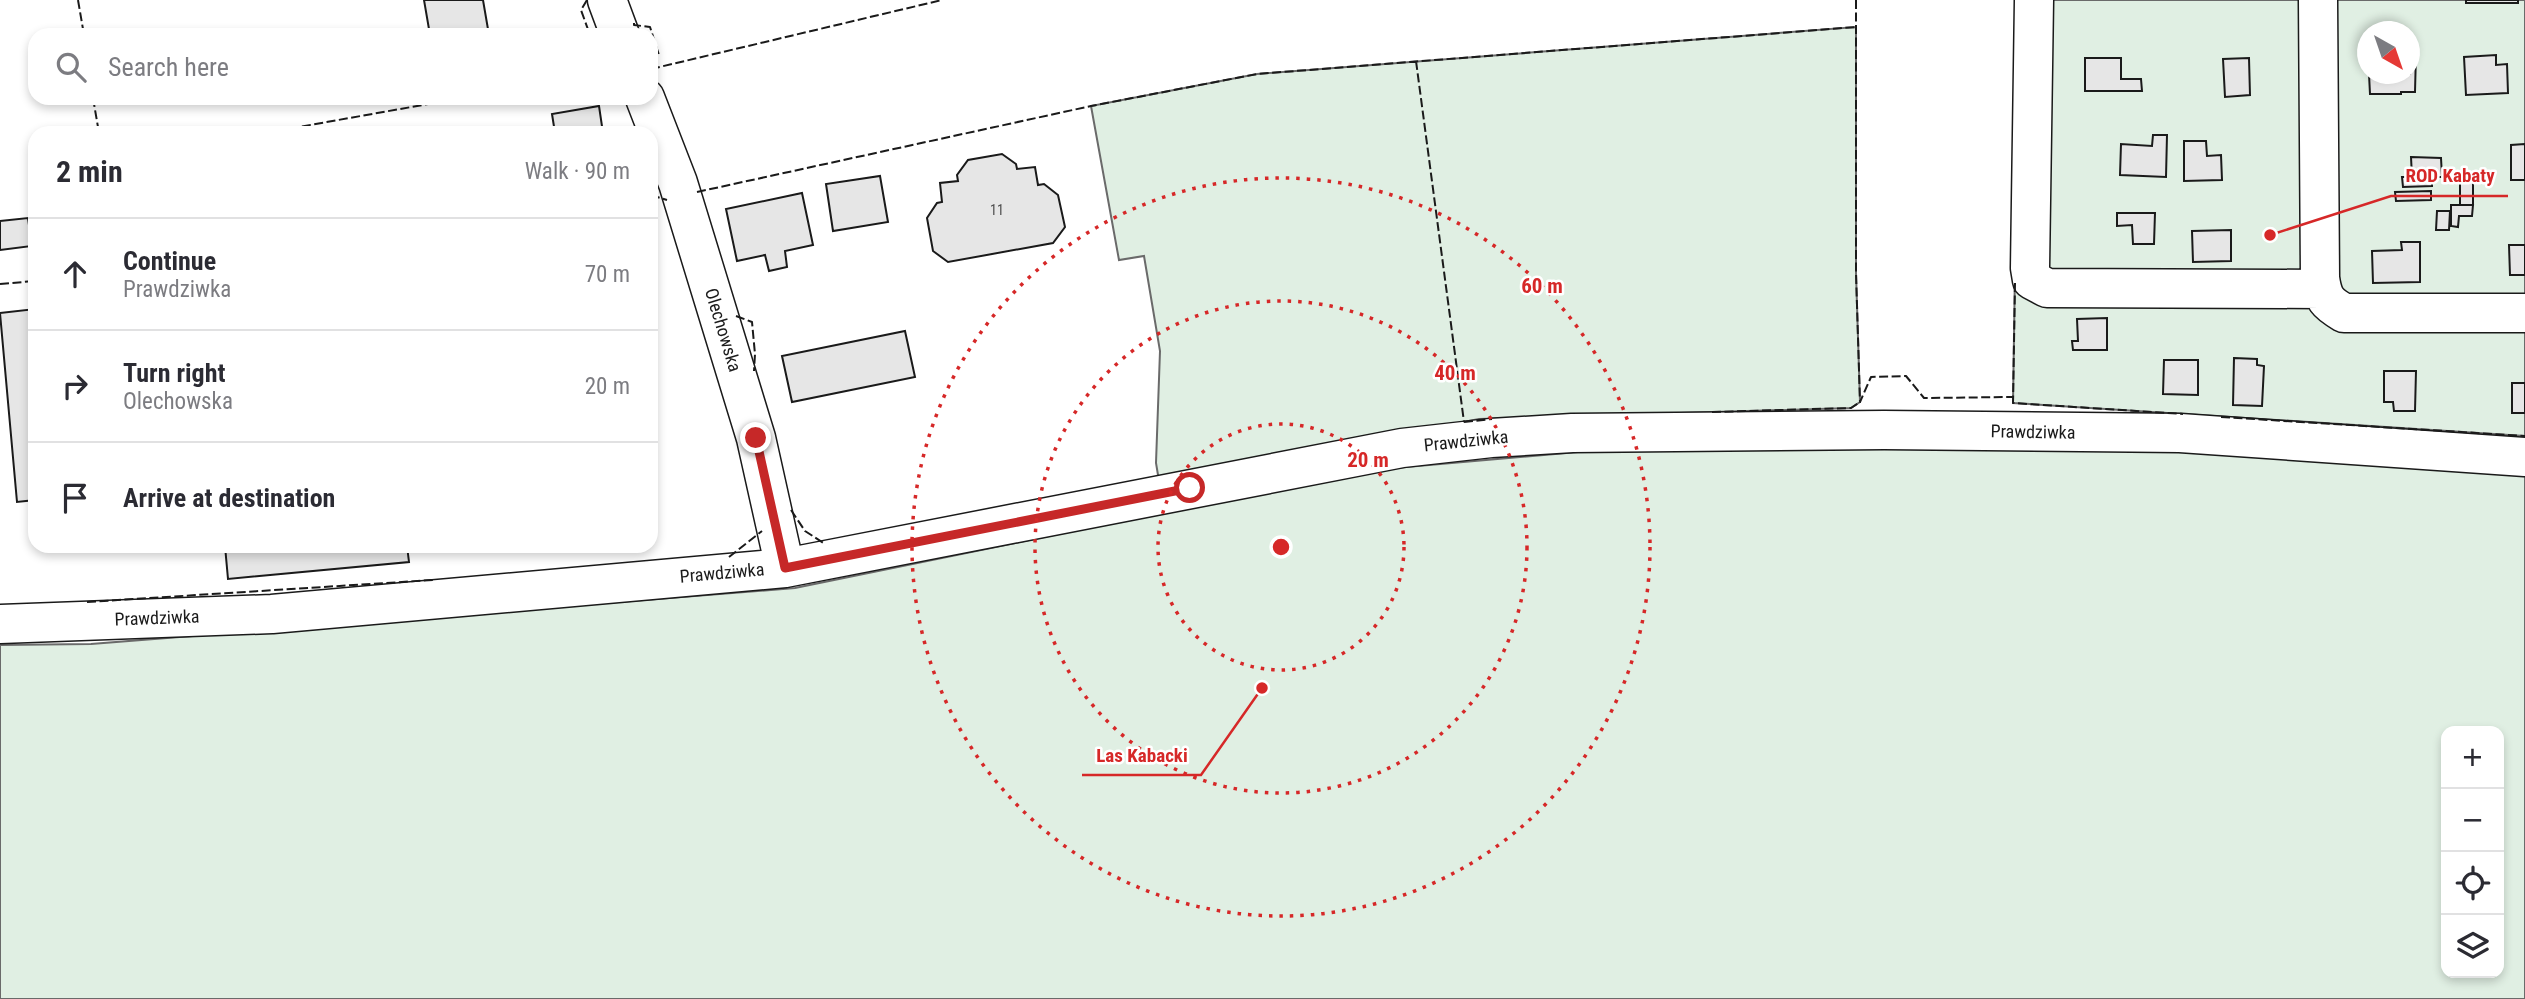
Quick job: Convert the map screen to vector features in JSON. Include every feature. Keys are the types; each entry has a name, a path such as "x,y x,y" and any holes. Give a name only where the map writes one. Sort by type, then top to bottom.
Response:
{"street":[{"path":"607,0 617,28"},
{"path":"2034,0 2032,280 2047,288 2321,289"},
{"path":"2318,0 2321,289 2328,303 2344,313 2525,313"},
{"name":"Olechowska","path":"648,105 656,126"},
{"name":"Olechowska","path":"658,131 678,183 756,438 785,568"},
{"name":"Prawdziwka","path":"0,624 272,614 785,568 1402,448 1491,438 1572,433 1884,430 2180,433 2525,457"}],"green space":[{"path":"2019,0 2525,0 2525,436 2013,403"},
{"path":"1856,27 1856,273 1860,402 1851,408 1479,419 1159,481 1156,463 1160,351 1144,256 1119,260 1091,106 1257,74"},
{"path":"2015,443 2525,464 2525,999 0,999 0,645 91,644 795,588 1372,470 1612,449"}],"building":[{"path":"424,0 483,0 488,28 429,28"},
{"path":"2466,0 2518,0 2518,3 2466,3"},
{"path":"2496,55 2496,65 2507,64 2508,93 2466,95 2464,57"},
{"path":"2085,58 2121,58 2121,79 2141,79 2142,91 2085,91"},
{"path":"2249,58 2250,95 2225,97 2223,59"},
{"path":"2370,84 2415,84 2415,92 2370,94"},
{"path":"599,106 602,126 554,126 552,114"},
{"path":"2153,135 2167,135 2166,177 2120,175 2121,144 2152,146"},
{"path":"2184,141 2206,141 2207,156 2221,155 2222,180 2184,181"},
{"path":"2525,144 2525,180 2511,180 2511,145"},
{"path":"1002,154 1016,164 1017,169 1035,167 1038,185 1044,184 1058,195 1065,227 1053,243 948,262 933,251 927,218 937,203 942,202 940,183 958,181 957,175 968,160"},
{"path":"2411,157 2441,158 2442,177 2432,177 2432,186 2403,187 2402,177 2412,177"},
{"path":"880,176 888,222 833,231 826,184"},
{"path":"2460,180 2473,181 2473,205 2460,205"},
{"path":"2431,191 2431,200 2396,201 2395,192"},
{"path":"802,193 813,245 785,251 787,267 769,271 765,255 737,261 726,209"},
{"path":"2451,205 2473,205 2472,216 2459,216 2458,227 2451,226"},
{"path":"2437,211 2450,211 2449,230 2436,230"},
{"path":"2117,213 2155,213 2154,244 2133,244 2132,225 2117,226"},
{"path":"28,218 28,246 0,250 0,221"},
{"path":"2231,230 2231,261 2193,262 2192,231"},
{"path":"2401,242 2420,242 2420,282 2373,283 2372,251 2402,250"},
{"path":"2509,245 2525,245 2525,275 2510,275"},
{"path":"28,310 28,501 17,502 0,313"},
{"path":"2107,318 2107,350 2073,350 2072,341 2078,341 2077,319"},
{"path":"905,331 915,377 792,402 782,356"},
{"path":"2234,358 2257,359 2257,365 2264,366 2262,406 2233,405"},
{"path":"2164,360 2198,360 2198,395 2163,394"},
{"path":"2384,371 2416,371 2415,411 2394,411 2393,402 2384,402"},
{"path":"2512,383 2525,383 2525,413 2512,413"},
{"path":"226,553 408,553 409,562 228,579"}],"fence":[{"path":"78,0 83,28"},
{"path":"587,0 581,10 587,28"},
{"path":"658,67 942,0"},
{"path":"1856,0 1856,273 1860,402 1871,377 1906,376 1924,398 2013,397"},
{"path":"634,23 650,28"},
{"path":"697,192 1091,106 1257,74 1856,27"},
{"path":"658,52 658,56"},
{"path":"1416,61 1464,422"},
{"path":"94,105 98,126"},
{"path":"304,126 423,105"},
{"path":"658,197 667,200"},
{"path":"0,284 28,282"},
{"path":"2015,283 2013,403 2183,414"},
{"path":"736,316 752,322 754,371"},
{"path":"1712,412 1851,408 1860,402"},
{"path":"2221,417 2525,436"},
{"path":"1464,422 1492,419"},
{"path":"791,510 805,531 825,544"},
{"path":"729,557 762,531"},
{"path":"87,602 433,580"}],"place":[{"name":"ROD Kabaty","path":"2270,235"},
{"name":"Las Kabacki","path":"1262,688"}],"route":[{"path":"756,438 785,568 1190,488"}]}
